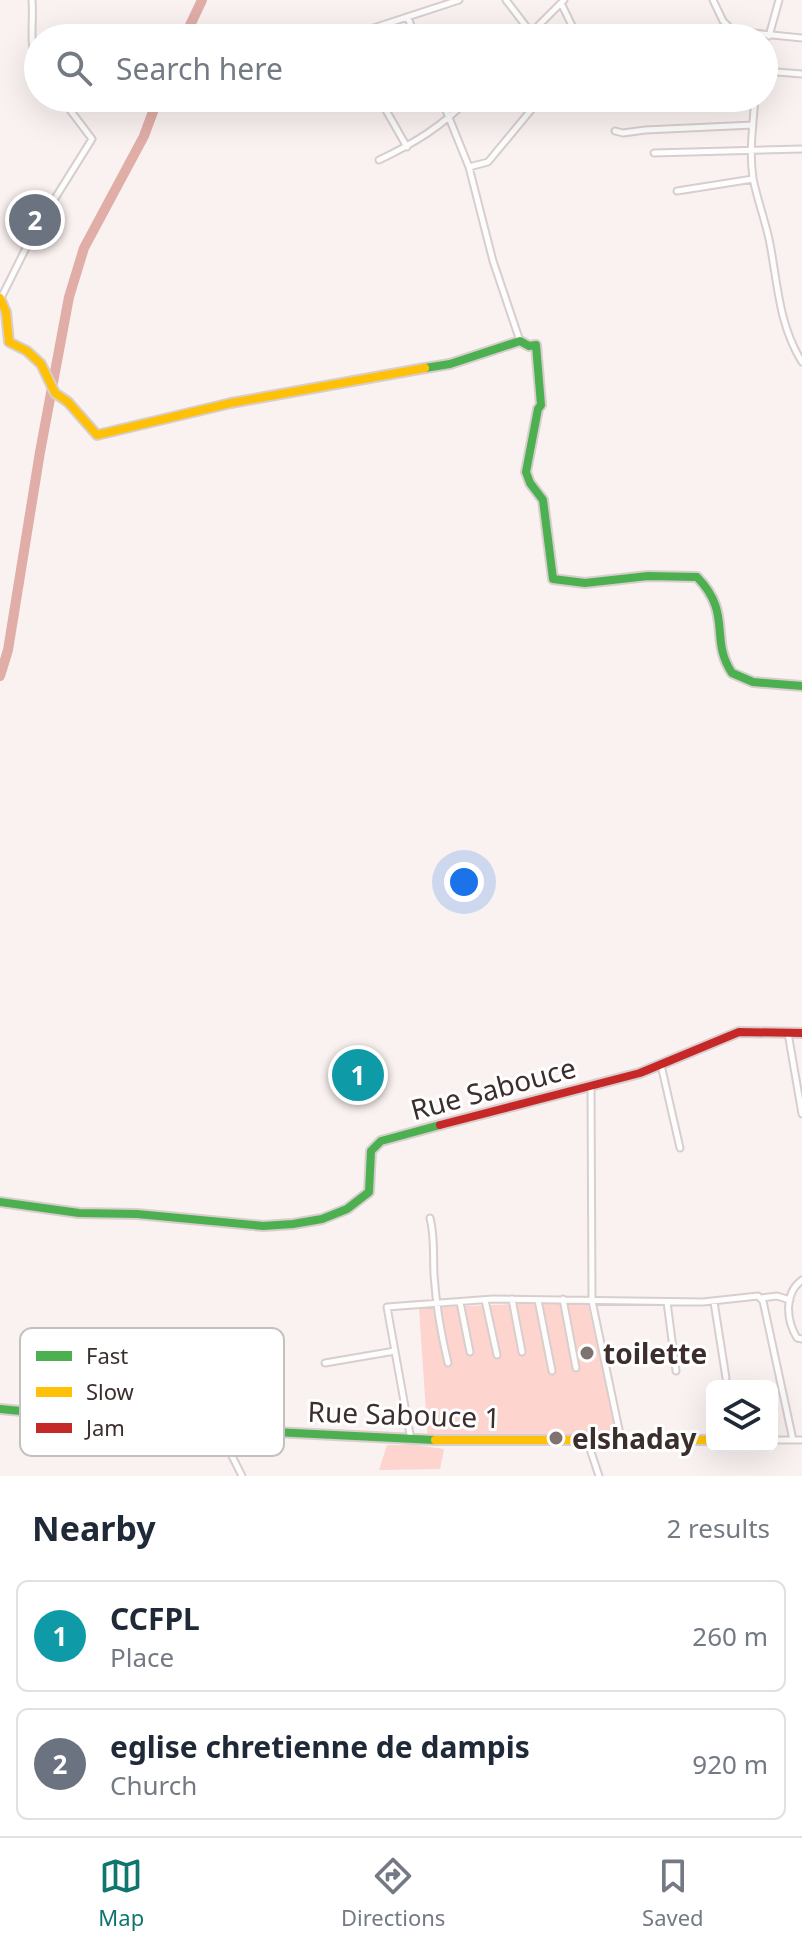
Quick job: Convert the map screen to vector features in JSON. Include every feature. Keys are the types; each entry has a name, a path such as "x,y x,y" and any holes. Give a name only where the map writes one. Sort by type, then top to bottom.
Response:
{"street":[{"path":"32,0 34,24"},
{"path":"389,24 459,0"},
{"path":"506,0 525,24"},
{"path":"713,0 726,24"},
{"path":"772,24 779,0"},
{"path":"542,24 562,1 572,24"},
{"path":"408,18 410,24"},
{"path":"778,37 802,38"},
{"path":"778,72 802,74"},
{"path":"72,112 92,139 34,232 0,298 6,312 9,342 27,351 41,364 55,393 68,402 97,435 231,403 450,364 520,341"},
{"path":"387,112 407,147"},
{"path":"447,112 469,167 493,261 520,341 529,346 536,345 541,405 526,472 543,500 553,579 585,583 648,576 697,577 708,587 718,608 724,654 730,673 740,679 802,686"},
{"path":"379,160 407,147 450,120 457,112"},
{"path":"469,167 488,162 529,112"},
{"path":"754,112 751,150 753,179 770,243 777,299 790,343 802,362"},
{"path":"615,131 753,125"},
{"path":"654,153 802,149"},
{"path":"677,191 753,179"},
{"name":"Rue Sabouce","path":"0,1202 78,1213 142,1214 224,1223 293,1226 328,1217 360,1201 369,1192 371,1151 381,1141 640,1073 739,1032 802,1033"},
{"path":"788,1033 802,1114"},
{"path":"661,1065 680,1148"},
{"path":"591,1084 592,1301 621,1439"},
{"path":"430,1218 435,1243 437,1304 448,1363"},
{"path":"802,1280 792,1289 790,1300 790,1324 797,1338 802,1339"},
{"path":"411,1440 387,1307 512,1299 714,1302 777,1296 790,1300"},
{"path":"761,1298 793,1440"},
{"path":"512,1299 522,1352"},
{"path":"563,1299 576,1368"},
{"path":"485,1300 497,1355"},
{"path":"538,1300 552,1371"},
{"path":"460,1302 470,1352"},
{"path":"667,1302 676,1371"},
{"path":"714,1302 726,1378"},
{"path":"325,1363 395,1351"},
{"name":"Rue Sabouce 1","path":"0,1409 20,1411"},
{"name":"Rue Sabouce 1","path":"284,1432 411,1440 706,1440"},
{"path":"587,1440 599,1476"},
{"path":"778,1440 802,1440"},
{"path":"232,1456 242,1476"}],"shaded area":[{"path":"587,1301 618,1437 428,1441 419,1308"},
{"path":"387,1445 444,1449 440,1469 379,1470"}],"waterway":[{"path":"191,24 202,0"},
{"path":"0,676 8,650 69,297 84,248 144,136 153,112"}],"traffic: fast":[{"path":"425,368 450,364 520,341 529,346 536,345 541,405 526,472 543,500 553,579 585,583 648,576 697,577 714,603 725,661 732,673 753,682 802,686"},
{"path":"0,1202 79,1213 137,1214 263,1226 322,1219 347,1209 369,1192 371,1151 381,1141 440,1125"},
{"path":"0,1409 20,1411"},
{"path":"284,1432 435,1440"}],"traffic: slow":[{"path":"0,298 6,312 9,342 27,351 41,364 55,393 68,402 97,435 231,403 425,368"},
{"path":"435,1440 706,1440"}],"traffic: jam":[{"path":"440,1125 640,1073 739,1032 802,1033"}],"place":[{"name":"eglise chretienne de dampis","path":"35,220"},
{"name":"CCFPL","path":"358,1075"},
{"name":"toilette","path":"587,1353"},
{"name":"elshaday","path":"556,1438"}]}
